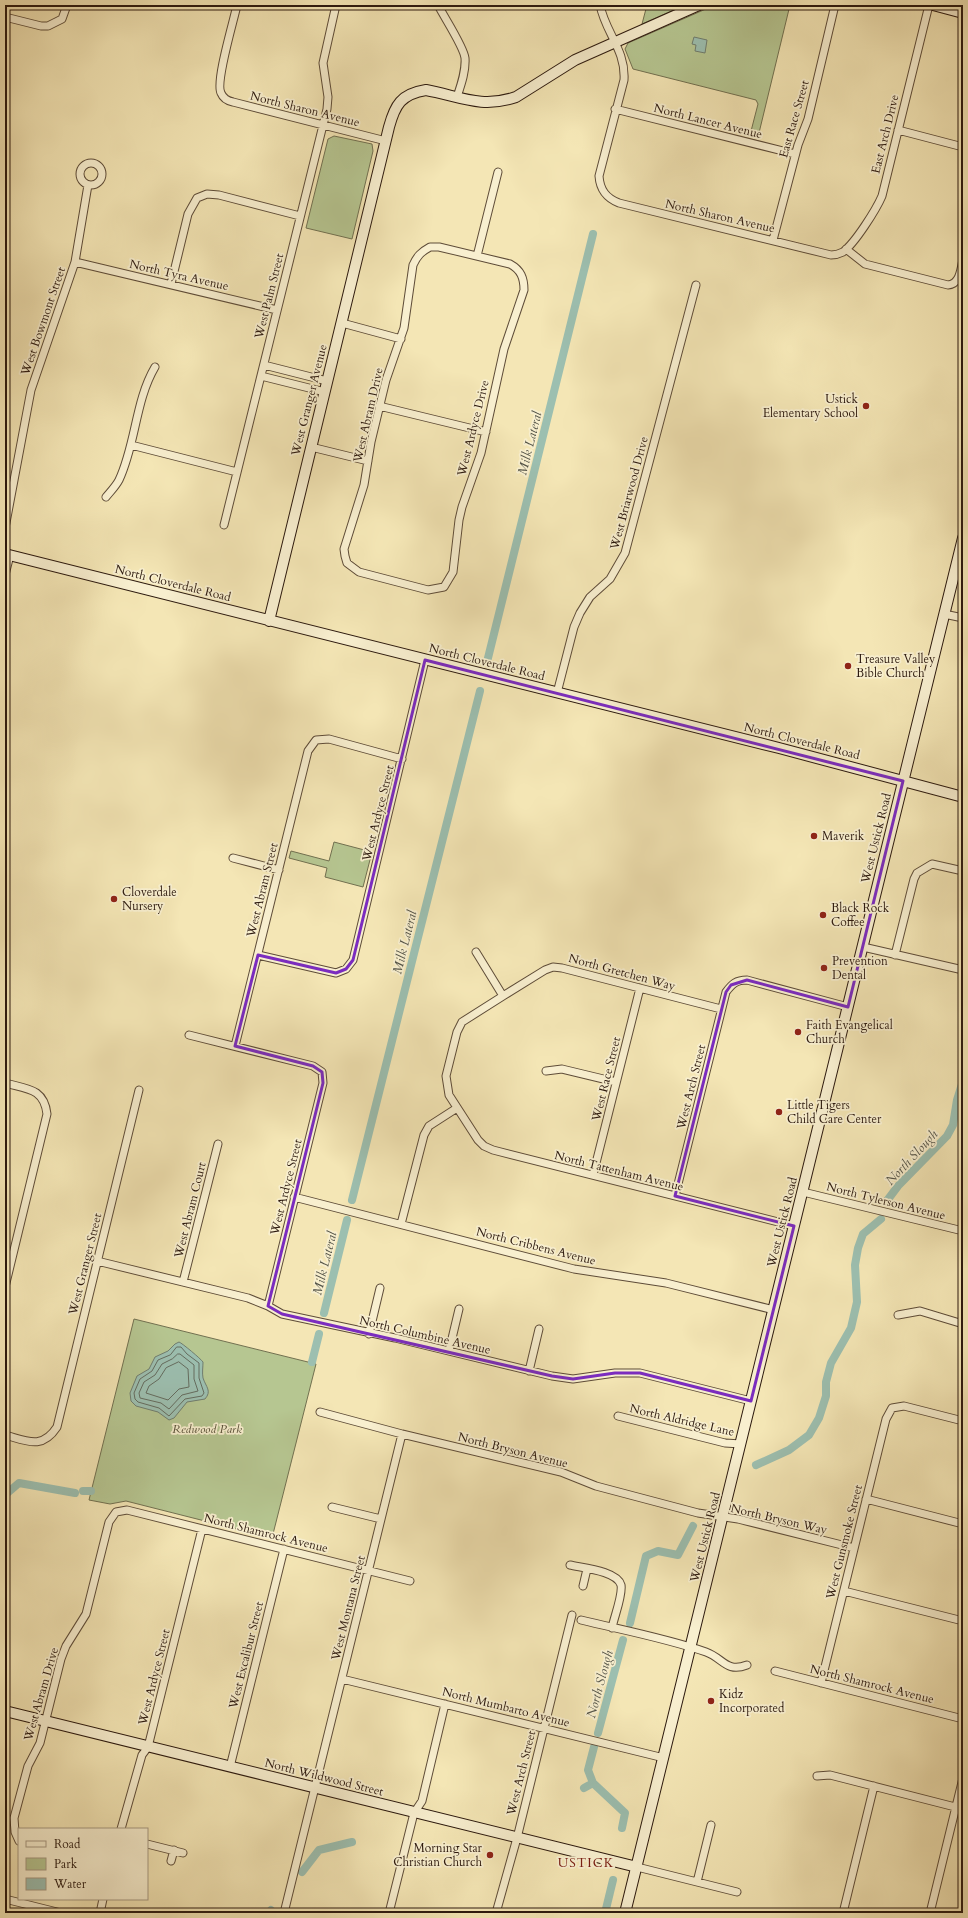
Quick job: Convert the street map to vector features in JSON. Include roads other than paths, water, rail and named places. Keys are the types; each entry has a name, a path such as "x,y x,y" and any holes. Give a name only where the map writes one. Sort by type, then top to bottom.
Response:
{"main road":[{"path":"457,97 486,103 508,100 516,97 575,60 699,5"},
{"path":"933,5 963,13"},
{"name":"West Granger Avenue","path":"269,621 393,113 404,98 416,92 426,90 457,97"},
{"name":"West Ustick Road","path":"625,1913 963,538"},
{"name":"North Cloverdale Road","path":"7,555 963,797"},
{"name":"North Wildwood Street","path":"5,1711 637,1867"}],"street":[{"path":"5,17 41,26 48,26 58,22 65,15 67,5"},
{"name":"North Sharon Avenue","path":"237,5 219,81 221,94 233,102 386,141"},
{"name":"West Palm Street","path":"224,525 323,125 328,97 323,63 336,5"},
{"path":"438,5 465,56 464,72 457,97"},
{"path":"600,5 622,59 624,74 615,109"},
{"name":"East Race Street","path":"773,240 795,154 808,119 835,5"},
{"name":"East Arch Drive","path":"837,255 846,249 877,208 882,196 928,5"},
{"name":"North Sharon Avenue","path":"615,109 599,176 602,190 607,197 619,203 810,250 837,255"},
{"name":"North Lancer Avenue","path":"615,109 795,154"},
{"path":"898,130 963,147"},
{"path":"477,256 498,172"},
{"name":"West Bowmont Street","path":"5,528 31,390 75,262 88,185"},
{"path":"171,284 188,214 197,198 207,194 219,195 300,216"},
{"name":"West Abram Drive","path":"347,563 344,549 364,485 379,406 386,380 401,339 413,265 422,251 430,247 439,247 477,256"},
{"path":"846,249 865,264 953,284 957,281 963,260"},
{"name":"West Ardyce Drive","path":"347,563 359,572 432,590 444,587 453,572 459,520 478,463 502,354 524,290 524,282 521,274 516,268 510,264 477,256"},
{"name":"North Tyra Avenue","path":"75,262 277,310"},
{"name":"West Briarwood Drive","path":"557,693 574,627 580,613 590,597 610,579 625,553 696,284"},
{"path":"342,323 401,339"},
{"path":"264,365 327,381"},
{"path":"106,497 118,481 131,445 145,385 155,367"},
{"path":"261,376 325,392"},
{"path":"379,406 486,432"},
{"path":"131,445 237,472"},
{"path":"311,447 368,461"},
{"path":"5,575 7,555"},
{"path":"944,614 963,618"},
{"name":"West Ardyce Street","path":"258,955 336,973 346,969 353,960 425,660"},
{"name":"West Abram Street","path":"235,1046 308,751 316,740 329,739 402,759"},
{"path":"233,858 279,870"},
{"path":"895,955 914,879 917,873 932,864 963,871"},
{"path":"863,947 963,970"},
{"path":"476,952 503,996"},
{"name":"North Gretchen Way","path":"457,1108 449,1095 446,1076 457,1032 462,1022 469,1016 553,967 562,968 721,1009"},
{"name":"West Arch Street","path":"675,1196 721,1009 726,992 731,985 739,980 747,980 848,1007"},
{"name":"West Race Street","path":"593,1176 640,988"},
{"path":"189,1035 235,1046"},
{"name":"West Ardyce Street","path":"235,1046 313,1066 322,1072 323,1083 268,1306"},
{"path":"546,1071 562,1069 616,1082"},
{"path":"5,1083 32,1090 43,1098 47,1114 5,1287"},
{"name":"West Granger Street","path":"5,1435 33,1442 40,1442 46,1440 57,1427 139,1090"},
{"path":"401,1224 424,1135 429,1126 457,1108"},
{"name":"North Tattenham Avenue","path":"457,1108 484,1146 493,1150 794,1226"},
{"name":"West Abram Court","path":"183,1282 218,1144"},
{"name":"North Tylerson Avenue","path":"803,1192 963,1231"},
{"name":"North Cribbens Avenue","path":"294,1197 574,1269 666,1283 774,1310"},
{"name":"North Columbine Avenue","path":"98,1260 248,1298 268,1306 282,1314 449,1351 529,1371 572,1380 615,1373 640,1373 751,1401"},
{"path":"369,1334 380,1288"},
{"path":"449,1351 459,1309"},
{"path":"898,1315 920,1311 963,1324"},
{"path":"529,1371 539,1329"},
{"name":"West Gunsmoke Street","path":"821,1683 886,1419 892,1408 904,1406 963,1421"},
{"name":"North Bryson Avenue","path":"320,1412 402,1434 561,1472 596,1486 702,1514 723,1517"},
{"name":"North Aldridge Lane","path":"618,1416 725,1443 741,1444"},
{"name":"West Montana Street","path":"284,1913 402,1434"},
{"path":"866,1499 963,1524"},
{"path":"332,1507 381,1520"},
{"name":"North Shamrock Avenue","path":"116,1512 127,1510 410,1581"},
{"name":"West Abram Drive","path":"18,1839 15,1832 14,1818 28,1766 40,1743 44,1721 61,1659 86,1614 109,1522 116,1512"},
{"name":"North Bryson Way","path":"723,1517 738,1519 854,1548"},
{"name":"West Ardyce Street","path":"121,1828 142,1755 148,1747 202,1529"},
{"name":"West Excalibur Street","path":"230,1767 284,1549"},
{"path":"570,1565 612,1575 618,1580 621,1585 612,1628"},
{"path":"583,1586 587,1569"},
{"path":"844,1591 963,1621"},
{"name":"West Arch Street","path":"496,1913 517,1838 572,1615"},
{"path":"581,1620 691,1648 710,1654 727,1666 735,1668 747,1665"},
{"name":"North Shamrock Avenue","path":"775,1671 963,1719"},
{"name":"North Mumbarto Avenue","path":"342,1679 664,1758"},
{"path":"389,1913 414,1813 422,1801 445,1704"},
{"path":"817,1776 830,1775 959,1808"},
{"path":"930,1913 959,1808 963,1778"},
{"path":"843,1913 874,1786"},
{"path":"697,1882 711,1825"},
{"path":"148,1844 183,1852"},
{"path":"171,1861 174,1850"},
{"path":"637,1867 737,1892"},
{"path":"5,1899 24,1901 61,1913"},
{"path":"100,1913 104,1900"}],"water":[{"path":"694,37 707,40 705,53 695,51 696,45 692,44"},
{"path":"179,1342 203,1362 203,1378 208,1389 208,1394 205,1399 187,1402 174,1418 169,1420 158,1412 136,1406 131,1401 130,1393 137,1376 149,1369 155,1357 168,1351"}],"waterway":[{"name":"Milk Lateral","path":"488,658 593,234"},
{"name":"Milk Lateral","path":"352,1200 480,691"},
{"name":"North Slough","path":"886,1202 898,1186 947,1136 953,1125 957,1100 963,1081"},
{"name":"North Slough","path":"756,1465 789,1450 809,1435 819,1418 826,1396 826,1382 831,1363 851,1328 857,1302 855,1265 858,1248 863,1234 881,1219"},
{"name":"Milk Lateral","path":"324,1313 347,1220"},
{"name":"Milk Lateral","path":"312,1362 319,1334"},
{"name":"Milk Lateral","path":"5,1495 19,1483 75,1493"},
{"name":"Milk Lateral","path":"83,1491 91,1491"},
{"name":"North Slough","path":"630,1623 646,1556 658,1551 678,1555 693,1526"},
{"name":"North Slough","path":"598,1733 623,1640"},
{"name":"North Slough","path":"594,1747 588,1770 593,1783 625,1813 622,1828"},
{"path":"584,1788 593,1783"},
{"path":"302,1872 319,1850 352,1842"},
{"name":"North Slough","path":"605,1913 613,1880"}],"place":[{"name":"Ustick Elementary School","path":"866,406"},
{"name":"Treasure Valley Bible Church","path":"848,666"},
{"name":"Maverik","path":"814,836"},
{"name":"Cloverdale Nursery","path":"114,899"},
{"name":"Black Rock Coffee","path":"823,915"},
{"name":"Prevention Dental","path":"824,968"},
{"name":"Faith Evangelical Church","path":"798,1032"},
{"name":"Little Tigers Child Care Center","path":"779,1112"},
{"name":"Kidz Incorporated","path":"711,1701"},
{"name":"Morning Star Christian Church","path":"490,1855"}],"district":[{"name":"USTICK","path":"586,1862"}],"park label":[{"name":"Redwood Park","path":"207,1429"}]}
